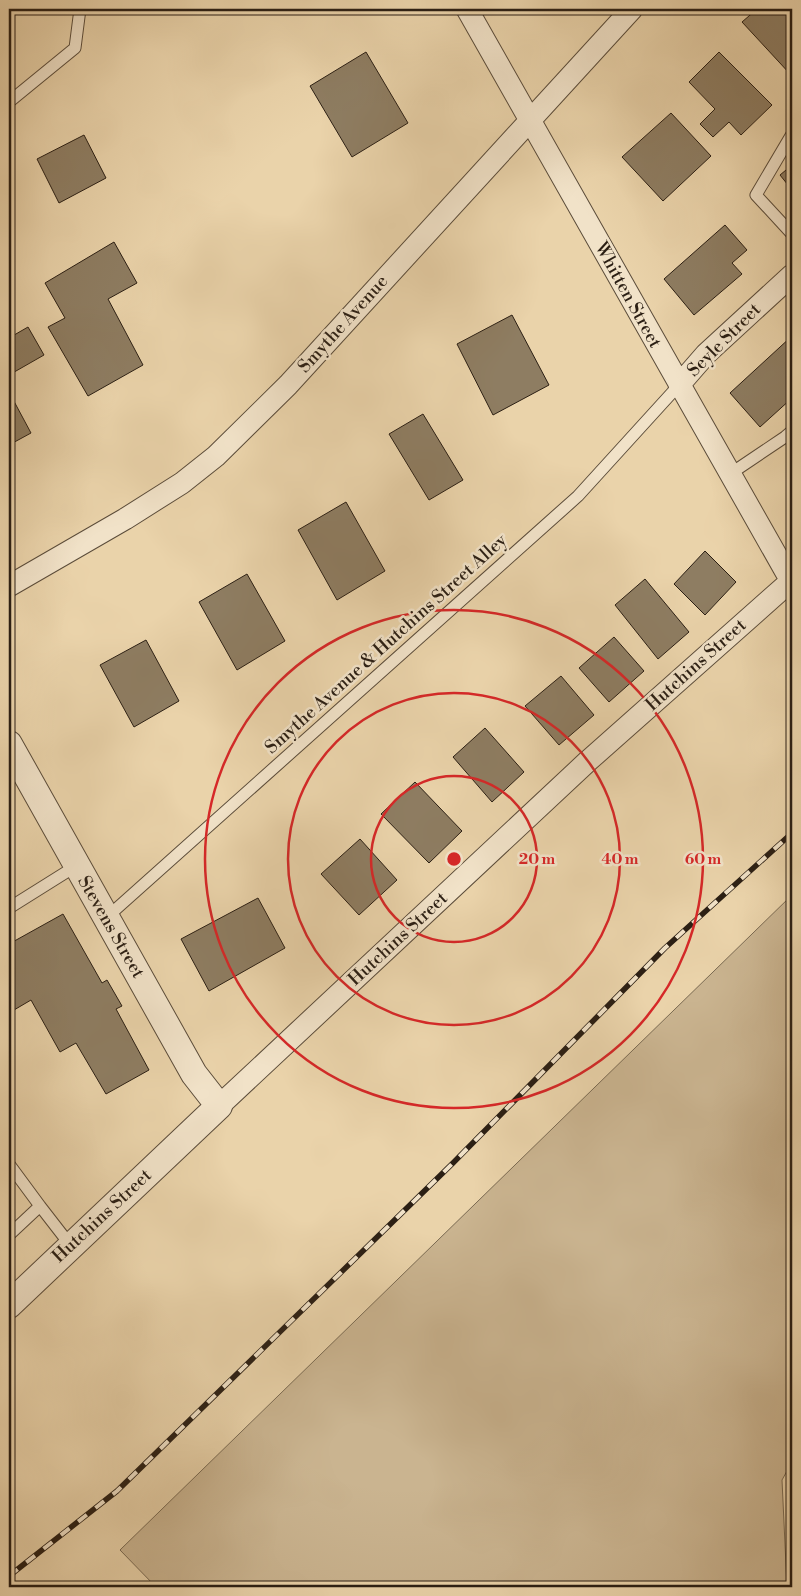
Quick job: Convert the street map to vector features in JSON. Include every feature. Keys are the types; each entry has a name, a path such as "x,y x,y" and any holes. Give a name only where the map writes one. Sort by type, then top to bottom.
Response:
{"street":[{"name":"Whitten Street","path":"467,9 679,386 792,580"},
{"name":"Smythe Avenue","path":"9,586 126,519 182,483 216,456 288,385 632,9"},
{"name":"Seyle Street","path":"679,386 706,354 792,275"},
{"name":"Hutchins Street","path":"9,1305 588,761 792,580"},
{"name":"Stevens Street","path":"9,744 194,1074 219,1106"}],"lane":[{"path":"9,102 75,48 80,9"},
{"path":"792,134 756,195 792,234"},
{"name":"Smythe Avenue & Hutchins Street Alley","path":"106,918 578,496 679,386"},
{"path":"730,474 792,431"},
{"path":"9,908 76,866"},
{"path":"9,1164 71,1246"},
{"path":"9,1235 40,1206"}],"shaded area":[{"path":"792,895 792,1462 782,1480 787,1587 156,1587 120,1550"}],"building":[{"path":"757,9 792,9 791,75 742,22"},
{"path":"366,52 408,123 352,157 310,86"},
{"path":"719,52 772,105 741,135 729,122 713,137 700,124 715,109 689,82"},
{"path":"671,113 711,156 663,201 622,157"},
{"path":"84,135 106,178 59,203 37,159"},
{"path":"792,165 792,190 780,175"},
{"path":"725,225 747,250 732,263 742,274 694,315 664,279"},
{"path":"114,242 137,283 108,299 143,365 88,396 48,327 65,318 45,283"},
{"path":"512,315 549,385 493,415 457,344"},
{"path":"28,327 44,355 9,375 9,338"},
{"path":"792,336 792,398 760,427 730,393"},
{"path":"9,392 31,433 9,445"},
{"path":"423,414 463,480 429,500 389,434"},
{"path":"346,502 385,571 337,600 298,530"},
{"path":"705,551 736,582 705,615 674,584"},
{"path":"247,574 285,641 237,670 199,602"},
{"path":"645,579 689,632 658,659 615,605"},
{"path":"614,637 644,671 609,702 579,668"},
{"path":"146,640 179,701 134,727 100,665"},
{"path":"561,676 594,715 559,745 525,706"},
{"path":"485,728 524,772 492,802 453,757"},
{"path":"415,782 462,831 429,863 381,814"},
{"path":"360,839 397,880 359,915 321,874"},
{"path":"258,898 285,948 209,991 181,939"},
{"path":"63,914 102,983 107,980 122,1006 116,1009 149,1070 106,1094 76,1043 60,1052 31,1000 14,1010 9,1001 9,944"}],"railway":[{"path":"9,1576 117,1491 453,1163 665,948 792,833"}]}
